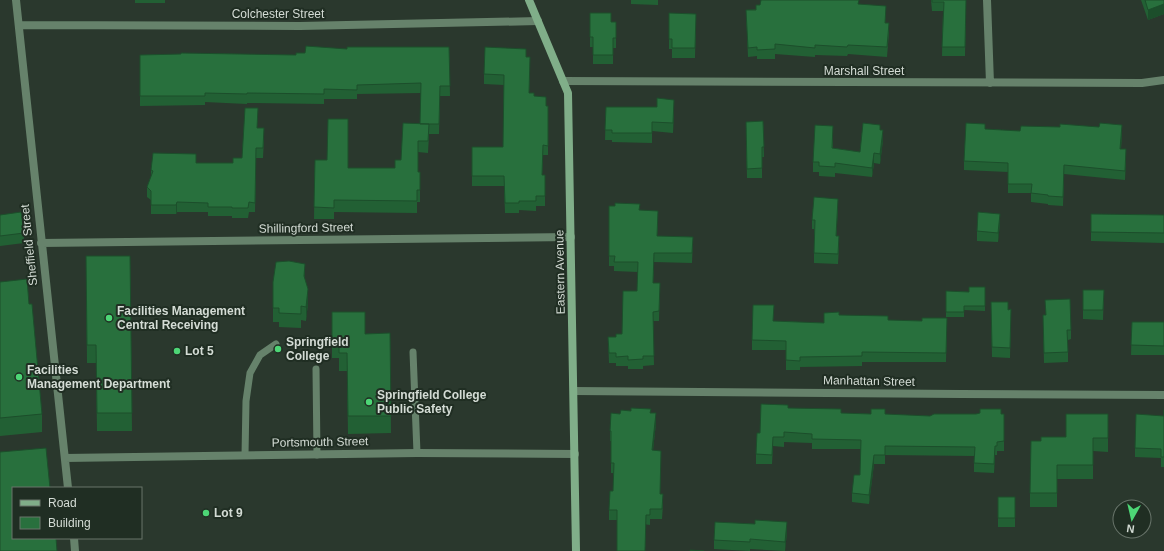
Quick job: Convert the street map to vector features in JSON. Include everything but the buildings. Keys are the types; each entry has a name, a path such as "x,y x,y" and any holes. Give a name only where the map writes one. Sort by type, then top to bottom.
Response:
{"street":[{"name":"Sheffield Street","path":"16,0 68,487"},
{"name":"Eastern Avenue","path":"529,0 568,93 576,551"},
{"path":"987,0 990,83"},
{"name":"Colchester Street","path":"19,25 300,26 538,21"},
{"name":"Marshall Street","path":"563,81 1142,83 1164,80"},
{"name":"Shillingford Street","path":"41,243 571,237"},
{"name":"Manhattan Street","path":"574,391 1164,394"},
{"name":"Portsmouth Street","path":"65,458 244,455 575,454"},
{"path":"74,539 75,551"}],"lane":[{"path":"244,455 246,401 250,373 260,355 276,344"},
{"path":"413,352 417,454"},
{"path":"316,369 317,455"}],"place":[{"name":"Facilities Management Central Receiving","path":"109,318"},
{"name":"Springfield College","path":"278,349"},
{"name":"Lot 5","path":"177,351"},
{"name":"Facilities Management Department","path":"19,377"},
{"name":"Springfield College Public Safety","path":"369,402"},
{"name":"Lot 9","path":"206,513"}]}
